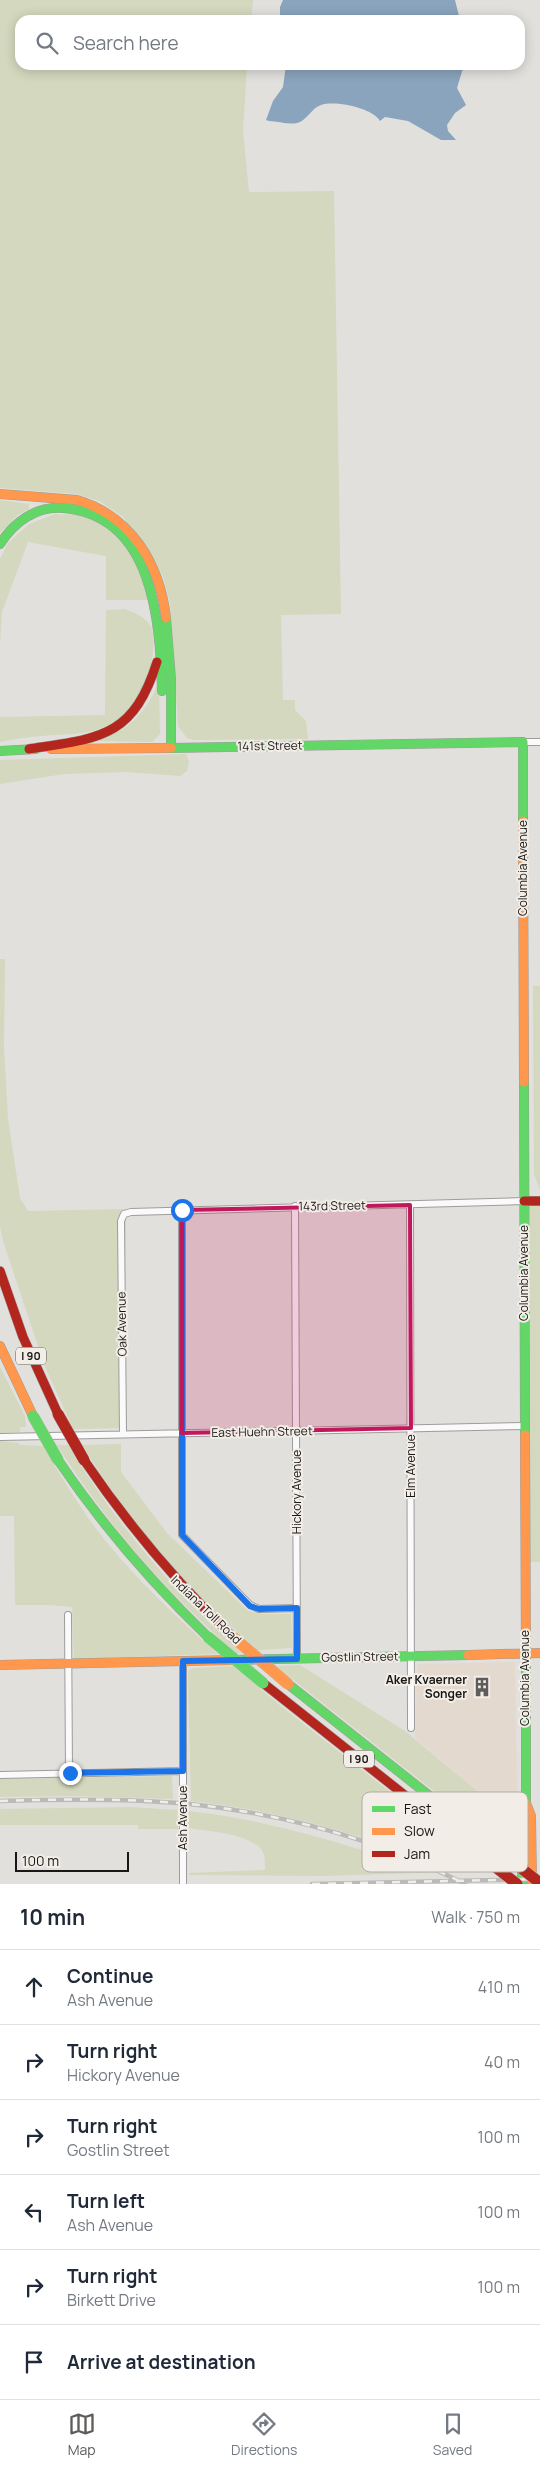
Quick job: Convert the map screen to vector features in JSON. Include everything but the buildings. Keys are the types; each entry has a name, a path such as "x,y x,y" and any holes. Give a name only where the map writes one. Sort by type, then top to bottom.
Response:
{"main road":[{"path":"0,494 85,502 107,511 125,526 144,548 164,595 168,619 167,748"},
{"path":"0,544 17,524 29,515 58,507 92,514 108,522 137,554 148,576 156,600 160,628 167,748"},
{"path":"29,749 85,740 103,734 120,726 134,714 145,698 153,679 157,662 160,628"},
{"name":"141st Street","path":"0,751 29,749 523,742"},
{"name":"Columbia Avenue","path":"523,742 526,1792"},
{"name":"143rd Street","path":"524,1201 540,1201"},
{"name":"Indiana Toll Road","path":"0,1271 23,1337 58,1414 84,1460 145,1545 173,1578 233,1637 288,1684 425,1792"},
{"name":"Indiana Toll Road","path":"0,1346 33,1416 58,1460 85,1501 149,1579 208,1637 401,1792"},
{"name":"Gostlin Street","path":"0,1665 540,1653"},
{"name":"Columbia Avenue","path":"528,1807 532,1816 532,1884"},
{"name":"Indiana Toll Road","path":"502,1872 517,1884"},
{"name":"Indiana Toll Road","path":"526,1872 540,1883"}],"street":[{"name":"141st Street","path":"523,742 540,742"},
{"name":"143rd Street","path":"124,1214 131,1212 295,1206 410,1205 524,1201"},
{"name":"Elm Avenue","path":"410,1205 411,1728"},
{"name":"Hickory Avenue","path":"295,1206 297,1659"},
{"path":"182,1210 182,1535 250,1606 259,1609 297,1608"},
{"name":"Oak Avenue","path":"123,1434 121,1221 124,1214"},
{"name":"East Huehn Street","path":"0,1437 525,1426"},
{"path":"68,1615 70,1773"},
{"name":"Ash Avenue","path":"183,1661 183,1884"},
{"path":"0,1775 183,1771"}],"highlighted area":[{"path":"410,1205 411,1428 182,1433 182,1210"}],"shaded area":[{"path":"515,1662 517,1792 478,1792 415,1738 417,1664"}],"green space":[{"path":"0,0 253,0 252,15 15,15 15,70 247,70 243,131 249,192 334,191 341,614 281,615 283,700 295,700 295,710 306,721 308,739 193,740 187,738 178,726 170,603 163,577 154,558 123,517 101,502 77,494 0,488"},
{"path":"0,500 29,504 29,509 18,515 0,533"},
{"path":"55,514 78,515 105,527 116,537 133,560 150,600 106,600 106,556 28,542 2,612 0,645 0,559 8,543 29,524"},
{"path":"125,609 145,619 152,629 154,642 151,662 144,686 123,716 114,723 88,732 0,742 0,717 105,715 106,610"},
{"path":"157,686 159,686 160,734 152,742 98,741 118,732 134,720 147,705"},
{"path":"186,754 189,762 187,771 180,776 127,772 64,774 0,784 0,760"},
{"path":"0,959 5,959 4,1047 8,1119 20,1198 28,1211 126,1209 124,1428 73,1429 44,1364 3,1241 0,1226"},
{"path":"533,986 540,986 540,1189 534,1175"},
{"path":"524,1201 540,1201 540,1562 525,1562"},
{"path":"0,1367 25,1416 26,1427 20,1427 20,1432 0,1433"},
{"path":"0,1441 19,1443 19,1445 43,1446 80,1505 117,1555 158,1599 218,1654 74,1659 72,1607 15,1605 14,1516 0,1516"},
{"path":"121,1444 121,1472 167,1533 248,1611 264,1614 291,1614 292,1648 258,1650 208,1604 140,1528 119,1501 82,1445"},
{"path":"57,1445 68,1445 86,1474 147,1556 193,1606 242,1653 236,1653 209,1629 161,1581 117,1530"},
{"path":"300,1665 405,1731 478,1792 435,1792 276,1666"},
{"path":"233,1666 390,1792 362,1792 362,1838 288,1817 191,1801 189,1670 194,1668"},
{"path":"172,1776 173,1799 75,1796 0,1797 0,1779"},
{"path":"131,1807 177,1810 178,1829 138,1829 138,1825 0,1825 0,1809"},
{"path":"188,1811 264,1823 362,1850 362,1872 452,1872 324,1876 190,1875 188,1873 265,1870 265,1864 264,1854 252,1842 218,1832 188,1828"}],"water":[{"path":"283,0 455,0 459,15 280,15 280,7"},
{"path":"285,70 462,70 457,88 466,105 455,113 447,125 448,131 456,140 441,140 408,121 385,117 380,121 370,112 344,104 321,105 315,108 303,120 296,123 266,120 273,101 283,87"}],"railway":[{"path":"0,1801 71,1799 190,1804 296,1822 362,1841"},
{"path":"441,1872 465,1884"},
{"path":"312,1884 540,1879"}],"traffic: fast":[{"path":"0,544 19,522 35,513 53,508 63,508 93,515 117,530 134,551 146,576 154,605 161,664 162,691"},
{"path":"166,618 171,679 171,748"},
{"path":"171,748 523,742 523,821"},
{"path":"0,751 36,749"},
{"path":"524,1082 525,1435"},
{"path":"33,1416 58,1460"},
{"path":"58,1460 128,1553 208,1637"},
{"path":"208,1637 263,1683"},
{"path":"231,1660 468,1655"},
{"path":"526,1659 526,1792"},
{"path":"288,1684 425,1792"},
{"path":"522,1872 522,1884"}],"traffic: slow":[{"path":"0,494 77,500 96,507 113,518 140,545 149,561 163,598 166,618"},
{"path":"51,749 171,748"},
{"path":"523,821 524,1082"},
{"path":"0,1346 33,1416"},
{"path":"525,1435 526,1659"},
{"path":"233,1637 288,1684"},
{"path":"468,1655 540,1653"},
{"path":"0,1665 231,1660"},
{"path":"528,1808 531,1816 532,1884"}],"traffic: jam":[{"path":"29,749 94,737 111,730 125,720 137,706 148,687 157,662"},
{"path":"524,1201 540,1201"},
{"path":"0,1271 23,1337 58,1414"},
{"path":"58,1414 84,1460"},
{"path":"84,1460 154,1553 192,1596 233,1637"},
{"path":"263,1683 401,1792"},
{"path":"502,1872 517,1884"},
{"path":"526,1872 540,1883"}],"place":[{"name":"Aker Kvaerner Songer","path":"482,1687"}],"route":[{"path":"70,1773 183,1771 183,1661 297,1659 297,1608 259,1609 250,1606 182,1535 182,1210"}]}
